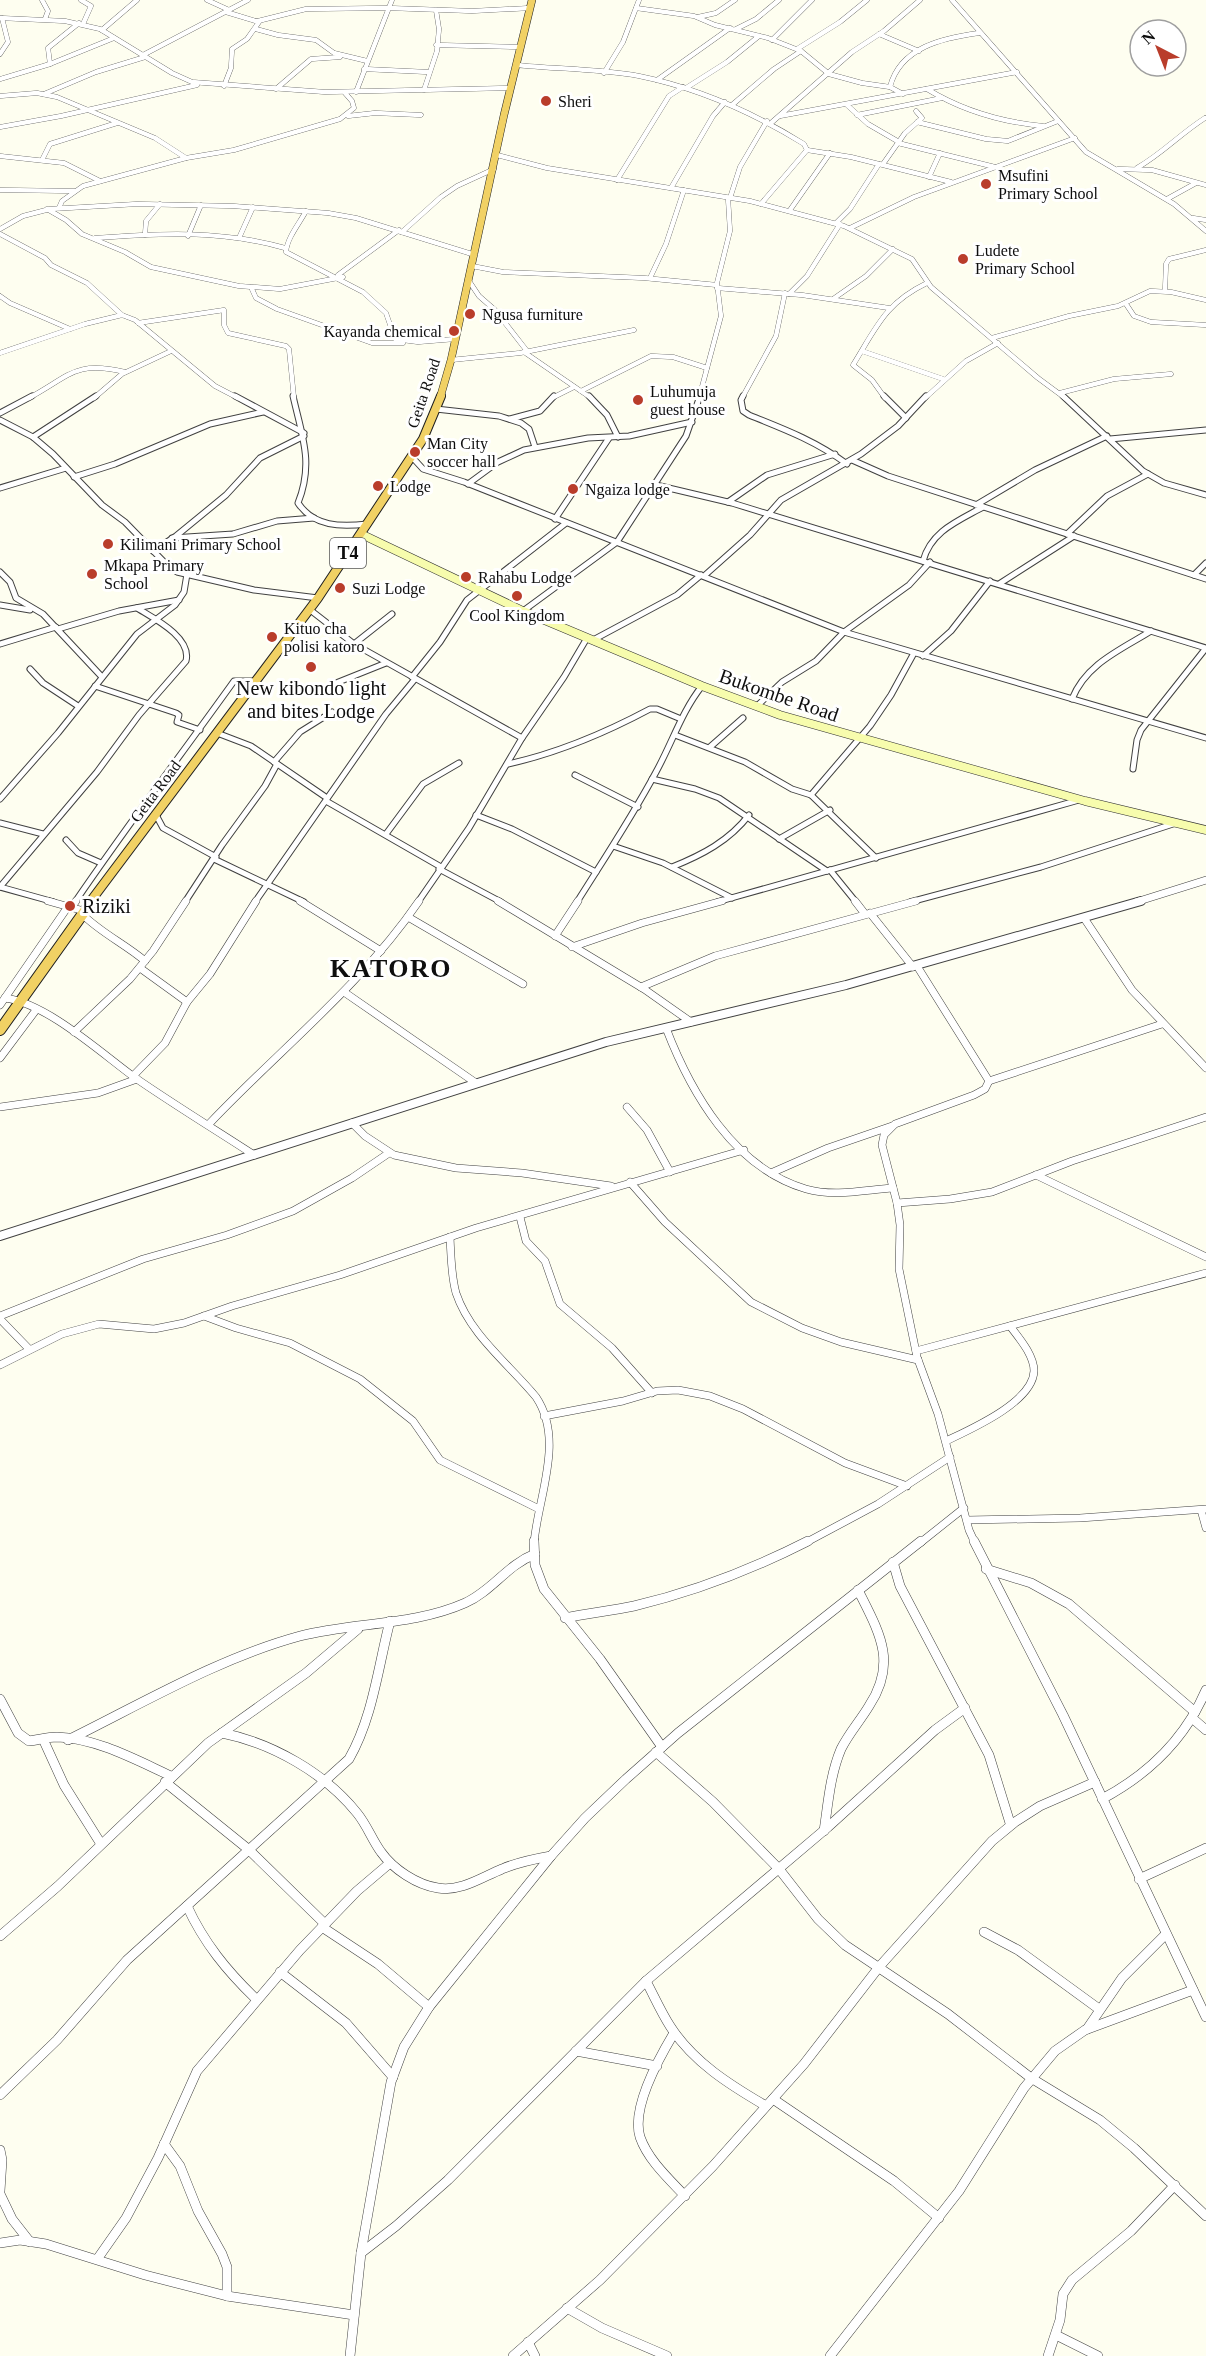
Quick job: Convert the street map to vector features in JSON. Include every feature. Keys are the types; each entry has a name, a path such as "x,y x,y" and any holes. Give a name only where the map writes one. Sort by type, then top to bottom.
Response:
{"highway":[{"name":"Geita Road","path":"0,1029 83,913 318,598 423,439 436,409 450,360 494,169 510,88 531,4"}],"main road":[{"name":"Bukombe Road","path":"361,534 477,591 702,686 757,706 860,738 1079,800 1206,830"}],"street":[{"path":"42,0 48,11 45,19"},
{"path":"50,64 48,48 81,23 91,6 81,0"},
{"path":"102,30 137,0"},
{"path":"207,0 228,11 258,21 289,11 309,8 493,11 531,4"},
{"path":"0,96 44,94 96,72 144,56 248,0"},
{"path":"356,92 386,8 392,0"},
{"path":"604,73 623,42 639,0"},
{"path":"698,17 716,13 735,0"},
{"path":"736,30 765,13 779,0"},
{"path":"772,40 812,0"},
{"path":"732,105 774,69 867,0"},
{"path":"524,611 617,542 656,485 692,422 721,316 717,287 730,231 729,198 744,154 769,122 780,116 852,52 879,34 920,0"},
{"path":"952,0 1058,121 1093,157 1118,169 1167,199 1206,231"},
{"path":"378,4 386,8"},
{"path":"636,8 698,17 772,40 799,50 829,74 862,83 890,87 903,94"},
{"path":"424,90 428,72 434,62 439,26 436,10"},
{"path":"0,54 6,49 9,40 1,18 45,19 81,23 102,30 181,78 204,84 345,93 510,88"},
{"path":"224,86 231,68 232,49 247,39 256,29 258,21"},
{"path":"657,80 730,28"},
{"path":"256,29 278,35 316,40 334,53 367,61"},
{"path":"890,87 894,69 919,51 943,40 980,33"},
{"path":"879,34 919,51"},
{"path":"617,180 669,96 727,62 759,36"},
{"path":"0,79 50,64 114,38"},
{"path":"436,45 520,47"},
{"path":"276,89 312,59 347,57"},
{"path":"516,65 638,76 657,80 725,102 769,122 804,144 807,150"},
{"path":"364,69 428,72"},
{"path":"780,116 1017,72"},
{"path":"0,127 204,84"},
{"path":"927,89 942,98 1001,118 1046,126"},
{"path":"345,93 352,101 354,108 345,116"},
{"path":"44,94 157,137 186,158"},
{"path":"857,115 942,98"},
{"path":"671,188 713,116 725,102"},
{"path":"847,105 878,131 899,143 995,167"},
{"path":"916,111 922,118 881,164 838,224 807,276 787,294 776,336 741,400 741,406 749,415 781,426 850,462 876,472 1206,579"},
{"path":"0,190 75,190 186,158 259,144 315,128 345,116 375,113 421,115"},
{"path":"1137,168 1160,155 1183,132 1204,120"},
{"path":"917,122 1000,141 1018,139 1058,121"},
{"path":"42,160 50,144 117,123"},
{"path":"849,228 886,209 1075,138"},
{"path":"807,150 881,164 953,183"},
{"path":"761,204 807,150"},
{"path":"790,210 830,153"},
{"path":"929,177 940,153"},
{"path":"497,155 523,163 790,210 849,228 893,249 912,259 927,283 1038,378 1060,393 1148,474 1164,483 1206,495"},
{"path":"0,156 72,165 100,181"},
{"path":"47,209 66,220 82,234 151,267 251,287 291,288 340,276 401,231 441,196 494,169"},
{"path":"1118,169 1152,170 1206,185"},
{"path":"1167,199 1196,183"},
{"path":"59,208 62,201 75,190"},
{"path":"650,279 670,235 684,190"},
{"path":"0,229 23,216 47,209 160,204 253,207 356,218 475,255"},
{"path":"145,235 146,221 160,204"},
{"path":"188,236 201,205"},
{"path":"239,238 253,207"},
{"path":"285,248 306,211"},
{"path":"1191,218 1206,220"},
{"path":"0,234 24,245 45,258 51,265 87,283 122,315 138,323 171,351 191,364 215,386 304,434"},
{"path":"93,238 145,235 239,238 285,248 286,252 340,276 369,296 390,319 392,335 395,339 408,342"},
{"path":"833,299 866,276 893,249"},
{"path":"1165,291 1166,264 1169,259 1206,250"},
{"path":"472,266 526,273 650,279 833,299 889,308"},
{"path":"469,281 479,297 495,310 525,351 604,410 618,437"},
{"path":"906,418 884,397 872,380 853,367 889,308 908,292 927,283"},
{"path":"251,287 256,298 277,309 372,343 387,345 455,339"},
{"path":"992,338 1045,322 1126,304 1150,291 1165,291 1206,300"},
{"path":"1,298 70,329"},
{"path":"1126,304 1134,316 1151,322 1206,324"},
{"path":"138,323 220,309 224,310 224,325 228,333 286,346 289,349 293,393 304,434 309,473 298,503 300,508 326,523 347,526 367,524"},
{"path":"0,353 70,329 122,315"},
{"path":"450,360 472,360 634,330"},
{"path":"209,1124 245,1086 344,992 408,917 476,815 522,738 590,639 657,607 703,576 750,535 766,514 781,500 800,487 850,462 885,437 943,379 966,361 998,343"},
{"path":"33,437 89,402 111,381 125,372 171,351"},
{"path":"862,351 943,379"},
{"path":"581,391 651,356 673,357 707,368"},
{"path":"0,413 50,387 77,369 102,366 125,372"},
{"path":"1060,393 1107,379 1143,374 1171,374"},
{"path":"510,419 540,411 553,397 574,387"},
{"path":"436,409 452,413 486,414 510,419 530,431 535,447"},
{"path":"74,477 115,464 210,424 263,412"},
{"path":"0,420 33,437 102,505 125,522 167,565 177,572 254,590 318,598"},
{"path":"468,484 511,454 535,447 588,438 618,437 692,422"},
{"path":"923,561 928,543 942,529 1035,470 1109,437 1204,431 1206,423"},
{"path":"153,551 226,495 260,458 304,434"},
{"path":"555,519 584,480 592,460 609,438"},
{"path":"728,502 767,475 835,454"},
{"path":"412,457 423,469 468,484 844,632 1206,738"},
{"path":"0,488 66,468"},
{"path":"1067,534 1107,496 1148,474"},
{"path":"656,485 728,502 1206,648 1147,721 1137,740 1133,769"},
{"path":"172,538 233,534 277,521 314,518"},
{"path":"0,1107 98,1093 135,1077 165,1043 187,1002 210,974 246,915 396,700 440,642 459,609 477,591 566,523"},
{"path":"999,584 1074,536"},
{"path":"757,706 782,682 816,661 844,632 909,585 930,562"},
{"path":"1194,575 1206,563"},
{"path":"0,572 10,582 16,598 57,628 102,677"},
{"path":"0,799 58,733 137,634 179,600 184,592 187,574"},
{"path":"923,656 951,631 990,581"},
{"path":"0,644 137,608 179,600"},
{"path":"0,605 38,612"},
{"path":"137,608 156,620 182,643 187,652 187,658 97,772 0,887 83,913 94,927 125,944 145,961"},
{"path":"309,609 354,644 522,738"},
{"path":"354,644 392,614"},
{"path":"1072,699 1075,688 1101,662 1151,631"},
{"path":"811,795 860,738 886,702 914,653"},
{"path":"331,685 386,663"},
{"path":"30,669 43,683 78,706"},
{"path":"0,1005 137,812 200,730 234,681 255,681"},
{"path":"95,686 176,713 179,715 177,722 200,730"},
{"path":"555,936 638,807 690,701 702,686"},
{"path":"508,764 530,759 610,730 650,709 657,709 681,719"},
{"path":"74,1032 140,968 266,786 276,763 294,736 307,725 332,712"},
{"path":"710,747 743,718"},
{"path":"217,733 251,746 326,800 641,987 690,1022"},
{"path":"675,735 745,762 792,789 811,795 830,810 876,858"},
{"path":"386,834 423,784 459,764"},
{"path":"575,775 638,807"},
{"path":"652,779 716,796 748,815 779,839 828,871 915,966 989,1081"},
{"path":"572,947 642,923 1079,800"},
{"path":"779,839 830,810"},
{"path":"156,815 163,828 215,858 307,904 343,929 381,951"},
{"path":"476,815 512,829 596,872"},
{"path":"672,867 717,846 732,835 748,815"},
{"path":"0,823 43,834"},
{"path":"641,987 715,956 1041,867 1176,823"},
{"path":"66,840 78,853 101,863"},
{"path":"613,846 672,867 732,898"},
{"path":"0,1236 606,1042 846,985 1084,918 1206,880"},
{"path":"408,917 484,959 523,984"},
{"path":"1084,918 1132,990 1206,1068"},
{"path":"140,968 187,1002"},
{"path":"344,992 393,1025 427,1052 476,1083"},
{"path":"5,998 21,1000 74,1032 106,1053 135,1077 254,1155"},
{"path":"0,1058 36,1010"},
{"path":"771,1173 828,1148 974,1095 985,1089 989,1081 1162,1023"},
{"path":"666,1028 678,1061 696,1095 718,1124 771,1173 806,1189 821,1191 893,1188"},
{"path":"627,1107 647,1130 670,1172"},
{"path":"897,1203 950,1199 992,1192 1206,1117"},
{"path":"352,1123 389,1153 456,1168 522,1173 616,1186"},
{"path":"893,1126 884,1135 882,1145 897,1203 900,1225 900,1269 915,1351 946,1441 967,1520 986,1569 1063,1715 1193,1990 1202,2000 1206,2017"},
{"path":"0,1365 62,1334 99,1324 154,1329 184,1323 340,1275 476,1228 744,1150"},
{"path":"28,1349 0,1319 143,1259 227,1235 293,1211 352,1178 389,1153"},
{"path":"1036,1175 1206,1257"},
{"path":"630,1182 665,1222 751,1302 802,1328 841,1342 918,1360"},
{"path":"520,1217 526,1240 545,1261 560,1304 612,1348 652,1393"},
{"path":"450,1237 453,1272 459,1301 478,1331 531,1391 548,1426 548,1463 537,1508 535,1554 535,1566 544,1590 564,1618 589,1644 637,1708 659,1750 779,1869 818,1919 844,1945 948,2014 1031,2078 1100,2120 1175,2185 1206,2216"},
{"path":"915,1351 1206,1273"},
{"path":"204,1316 236,1328 291,1343 360,1379 413,1421 440,1460 537,1508"},
{"path":"946,1441 990,1419 1022,1396 1033,1380 1034,1371 1031,1358 1010,1326"},
{"path":"544,1416 652,1393 678,1390 710,1396 743,1409 845,1463 907,1486"},
{"path":"564,1618 634,1606 726,1575 820,1535 907,1486 950,1457"},
{"path":"350,2356 361,2253 393,2077 404,2047 429,2007 486,1934 585,1818 659,1750 893,1562 964,1508"},
{"path":"967,1520 1080,1518 1203,1510 1206,1528"},
{"path":"68,1740 233,1660 301,1636 418,1617 465,1603 492,1587 504,1573 522,1559 535,1554"},
{"path":"893,1562 900,1586 989,1755 1010,1823"},
{"path":"986,1569 1030,1583 1069,1605 1194,1715 1206,1730"},
{"path":"824,1831 830,1795 844,1744 872,1704 887,1666 882,1638 858,1590"},
{"path":"0,2095 65,2031 127,1960 323,1781 349,1760 357,1748 369,1710 390,1622"},
{"path":"0,1935 58,1886 168,1779 222,1733 306,1673 360,1627"},
{"path":"1102,1799 1140,1778 1155,1764 1194,1715 1206,1690"},
{"path":"0,1699 18,1732 29,1741 56,1737 89,1743 135,1759 168,1779 284,1882 323,1926 387,1969 429,2007"},
{"path":"361,2253 396,2226 448,2180 646,1981 824,1831 935,1730 965,1708"},
{"path":"222,1733 267,1744 323,1781 358,1814 390,1863 409,1877 437,1888 449,1889 531,1859 551,1856"},
{"path":"44,1739 64,1785 101,1844"},
{"path":"513,2356 600,2280 685,2196 804,2064 879,1967 1010,1823 1062,1794 1095,1782"},
{"path":"1139,1879 1206,1848"},
{"path":"98,2259 126,2218 164,2144 197,2071 280,1972 357,1891 390,1863"},
{"path":"186,1906 204,1943 219,1962 256,1999"},
{"path":"984,1932 1018,1950 1099,2009"},
{"path":"1087,2029 1106,1996 1128,1969 1166,1934"},
{"path":"280,1972 345,2023 393,2077"},
{"path":"646,1981 675,2032 709,2070 731,2086 770,2103 886,2176 939,2218"},
{"path":"830,2356 939,2218 981,2159 1011,2107 1050,2056 1075,2035 1087,2029 1193,1990"},
{"path":"675,2032 657,2066 640,2110 638,2124 639,2135 657,2165 685,2196"},
{"path":"576,2051 657,2066"},
{"path":"164,2144 180,2166 198,2211 222,2254 227,2267 227,2296"},
{"path":"0,2150 2,2160 0,2193 12,2219 30,2242"},
{"path":"1048,2356 1056,2335 1063,2294 1072,2280 1131,2231 1175,2185"},
{"path":"0,2243 20,2240 30,2242 227,2296 354,2315"},
{"path":"567,2308 602,2328 668,2356"},
{"path":"1056,2335 1098,2356"},
{"path":"528,2342 535,2356"}],"place":[{"name":"Sheri","path":"546,101"},
{"name":"Msufini Primary School","path":"986,184"},
{"name":"Ludete Primary School","path":"963,259"},
{"name":"Ngusa furniture","path":"470,314"},
{"name":"Kayanda chemical","path":"454,331"},
{"name":"Luhumuja guest house","path":"638,400"},
{"name":"Man City soccer hall","path":"415,452"},
{"name":"Lodge","path":"378,486"},
{"name":"Ngaiza lodge","path":"573,489"},
{"name":"Kilimani Primary School","path":"108,544"},
{"name":"Mkapa Primary School","path":"92,574"},
{"name":"Rahabu Lodge","path":"466,577"},
{"name":"Suzi Lodge","path":"340,588"},
{"name":"Cool Kingdom","path":"517,596"},
{"name":"Kituo cha polisi katoro","path":"272,637"},
{"name":"New kibondo light and bites Lodge","path":"311,667"},
{"name":"Riziki","path":"70,906"}],"district":[{"name":"KATORO","path":"391,968"}]}
